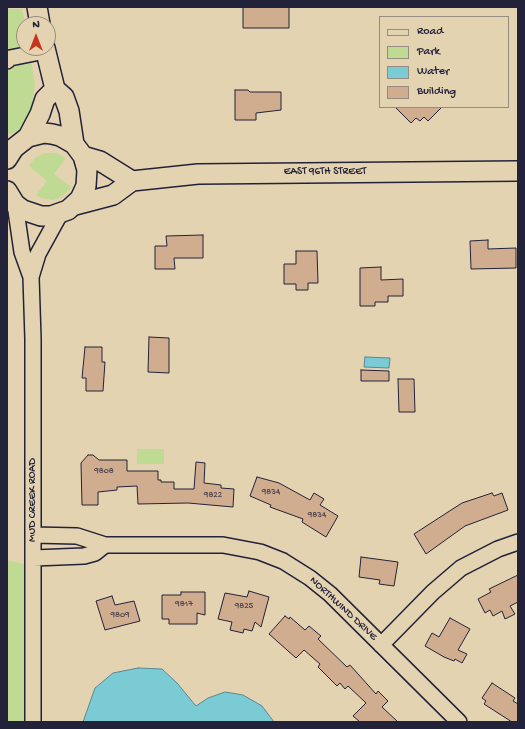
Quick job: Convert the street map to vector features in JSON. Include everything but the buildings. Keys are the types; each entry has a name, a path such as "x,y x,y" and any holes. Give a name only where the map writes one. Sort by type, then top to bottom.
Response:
{"main road":[{"path":"47,56 55,89 64,97 69,111 78,150 87,170 86,186 67,209"},
{"path":"14,148 43,108 45,99 55,89"},
{"path":"11,197 23,210 41,216 113,195 132,181 100,161 78,150 60,136 44,133 14,148"},
{"name":"EAST 96TH STREET","path":"132,181 198,174 518,171"}],"street":[{"path":"7,61 10,58 19,56"},
{"name":"MUD CREEK ROAD","path":"11,197 22,252 31,277 33,339 34,558 33,722"},
{"name":"MUD CREEK ROAD","path":"31,277 38,254 67,209"},
{"name":"NORTHWIND DRIVE","path":"33,535 77,536 105,545 223,545 268,555 300,571 320,586 459,722"},
{"path":"381,645 433,592 461,568 498,549 518,542"},
{"path":"34,558 84,556 95,553 105,545"}],"green space":[{"path":"7,9 22,9 23,16 16,16 16,56 30,56 35,85 30,113 22,127 14,133 7,135"},
{"path":"45,153 56,153 66,158 54,174 71,187 64,195 54,200 41,198 36,195 47,181 29,166 35,158"},
{"path":"137,449 164,449 164,464 137,464"},
{"path":"7,560 24,564 25,722 7,722"}],"water":[{"path":"365,357 390,358 389,368 364,367"},
{"path":"138,668 162,669 177,683 196,706 208,698 225,692 243,695 262,706 274,722 83,722 95,688 113,673"}]}
